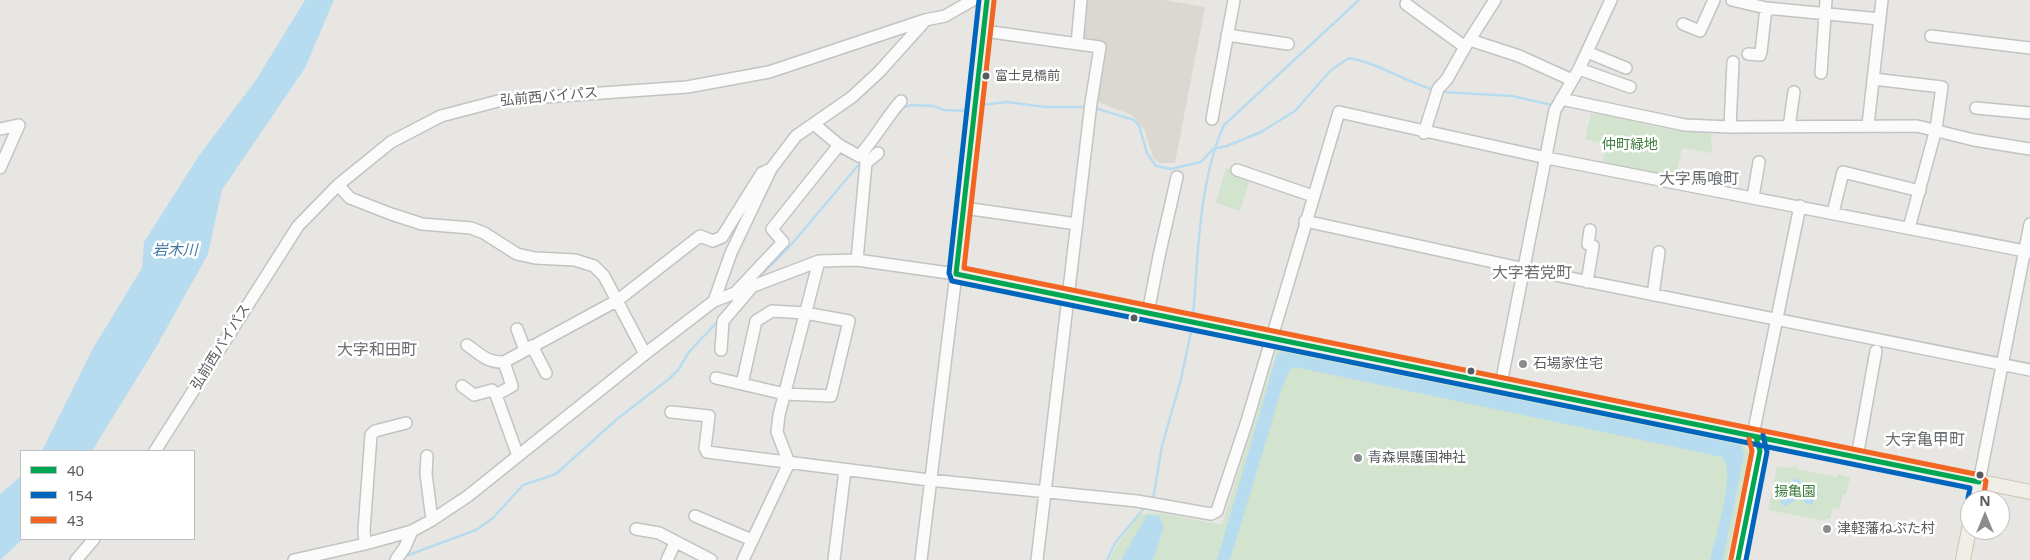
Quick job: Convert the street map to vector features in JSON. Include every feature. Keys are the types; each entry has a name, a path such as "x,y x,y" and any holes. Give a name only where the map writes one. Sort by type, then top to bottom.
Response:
{"main road":[{"path":"987,0 956,274 2030,492"},
{"path":"1977,490 1979,482"},
{"path":"1963,560 1967,540"}],"street":[{"name":"弘前西バイパス","path":"156,450 298,226 338,185 391,142 442,116 502,100 687,86 769,72 925,20 945,16 973,0"},
{"path":"1077,44 1081,0"},
{"path":"1212,119 1234,0"},
{"path":"1501,384 1558,104 1579,69 1610,0"},
{"path":"1683,24 1700,31 1714,0"},
{"path":"1821,74 1826,0"},
{"path":"1868,125 1882,0"},
{"path":"1424,132 1437,92 1447,79 1492,1"},
{"path":"1739,1 1766,8 1880,19"},
{"path":"1406,4 1468,43 1519,56 1572,80"},
{"path":"1748,54 1760,55 1766,8"},
{"path":"714,302 731,254 771,169 796,136 815,125 852,97 879,72 925,20"},
{"path":"984,31 1100,47 1076,224 1037,560"},
{"path":"1227,35 1288,44"},
{"path":"1931,36 2030,48"},
{"path":"1587,52 1626,68"},
{"path":"1730,127 1734,62"},
{"path":"1579,69 1630,87"},
{"path":"1873,78 1942,86 1935,134 1909,228"},
{"path":"1789,127 1794,92"},
{"path":"815,125 839,145 859,156 874,140 887,117 901,101"},
{"path":"1558,104 1670,122 1730,127 1918,126 1935,134 2030,149"},
{"path":"1976,108 2030,113"},
{"path":"671,412 708,416 705,448 707,452 929,480 1137,501 1202,514 1211,514 1217,511 1339,112 1546,158 2027,251"},
{"path":"0,129 19,125 0,168"},
{"path":"733,295 783,242 772,229 839,145"},
{"path":"856,260 866,163 878,153"},
{"path":"1752,197 1759,162"},
{"path":"467,345 484,358 494,362 504,362 618,300 700,236 713,241 722,237 762,172 771,169"},
{"path":"1237,170 1313,196"},
{"path":"1833,212 1843,172 1920,191"},
{"path":"1148,313 1159,256 1178,177"},
{"path":"338,185 350,198 422,224 470,228 484,233 517,254 535,258 575,260 594,266 604,276 618,300 644,354"},
{"path":"1738,560 1760,451 1754,430 1800,206"},
{"path":"964,208 1076,224"},
{"path":"1305,220 1587,282 2030,370"},
{"path":"1979,482 2027,251 2030,224"},
{"path":"1587,282 1593,246 1588,244 1590,230"},
{"path":"1652,295 1659,252"},
{"path":"294,560 412,531 468,496 644,354 714,302 818,261 856,260 956,274 929,480 921,560"},
{"path":"743,560 789,463 777,432 818,261"},
{"path":"721,350 723,321 751,288"},
{"path":"716,378 785,394 831,396 849,321 805,313 772,311 756,321 742,384"},
{"path":"517,329 546,373"},
{"path":"1857,457 1876,351"},
{"path":"496,395 512,386 504,362"},
{"path":"462,386 474,395 486,390 492,390 496,395 518,456"},
{"path":"365,544 364,530 371,435 375,431 406,423"},
{"path":"427,456 426,474 432,520"},
{"path":"834,560 845,470"},
{"path":"695,516 752,540"},
{"path":"636,529 659,533 675,543 711,560"},
{"path":"396,560 405,547 412,531"},
{"path":"76,560 93,540"},
{"path":"667,560 675,543"}],"shaded area":[{"path":"1087,0 1164,0 1205,7 1175,163 1159,163 1153,157 1145,131 1132,115 1098,102 1104,42 1083,39"}],"green space":[{"name":"仲町緑地","path":"1591,114 1610,114 1654,127 1711,134 1712,153 1682,148 1676,176 1602,163 1607,145 1585,139"},
{"path":"1226,168 1250,178 1240,211 1216,203"},
{"path":"1277,348 1742,441 1749,453 1727,560 1109,560 1117,545 1140,514 1160,513 1222,525"},
{"name":"揚亀園","path":"1794,465 1797,466 1797,469 1837,477 1838,474 1850,477 1846,495 1843,494 1839,509 1833,508 1830,519 1825,521 1768,510 1777,466 1792,468"}],"water":[{"name":"岩木川","path":"305,0 334,0 305,68 222,190 208,254 155,349 93,450 42,450 93,348 142,268 144,242 198,157 256,80"},
{"path":"1283,352 1741,445 1744,454 1723,560 1710,560 1724,506 1726,490 1726,464 1722,457 1295,367 1290,370 1283,385 1230,560 1217,560 1277,354"},
{"path":"20,477 20,540 22,540 0,560 0,494"},
{"path":"1794,478 1804,483 1815,484 1819,495 1815,498 1813,504 1808,505 1800,498 1785,506 1781,504 1780,499 1792,493 1795,488 1792,481"},
{"path":"1147,515 1159,516 1164,527 1153,560 1121,560"}],"waterway":[{"path":"1193,317 1198,244 1205,194 1209,170 1224,125 1359,0"},
{"path":"1095,108 1134,120 1139,126 1147,153 1156,166 1171,169 1201,162 1213,149 1227,146 1261,132 1295,111 1331,70 1349,58 1371,64 1434,90"},
{"path":"1442,92 1512,96 1552,105"},
{"path":"981,105 1007,102 1045,107 1087,107"},
{"path":"901,108 911,105 933,106 944,110 969,111"},
{"path":"1560,106 1572,107"},
{"path":"1636,120 1662,126"},
{"path":"868,154 887,128"},
{"path":"1695,131 1724,132"},
{"path":"1884,132 1911,131"},
{"path":"757,279 790,246 861,162"},
{"path":"403,557 476,530 493,518 523,485 556,474 617,419 669,379 678,370 689,352 718,321"},
{"path":"1153,499 1162,446 1181,379 1192,327"},
{"path":"1107,560 1115,543 1145,507"}],"transit line":[{"name":"154","path":"979,0 949,273 952,281 1970,488 1970,490"},
{"name":"40","path":"956,274 987,0"},
{"name":"43","path":"994,1 964,268 1980,475 1986,481 1985,490"},
{"name":"40","path":"956,274 1979,482"},
{"name":"154","path":"1746,560 1767,452 1763,435"},
{"name":"40","path":"1738,560 1760,451 1756,437"},
{"name":"43","path":"1731,559 1752,451 1749,439"}],"place":[{"name":"富士見橋前","path":"986,76"},
{"name":"石場家住宅","path":"1523,364"},
{"name":"青森県護国神社","path":"1358,458"},
{"name":"津軽藩ねぷた村","path":"1827,529"}],"district":[{"name":"大字馬喰町","path":"1699,179"},
{"name":"大字若党町","path":"1532,273"},
{"name":"大字和田町","path":"377,350"},
{"name":"大字亀甲町","path":"1925,440"}]}
